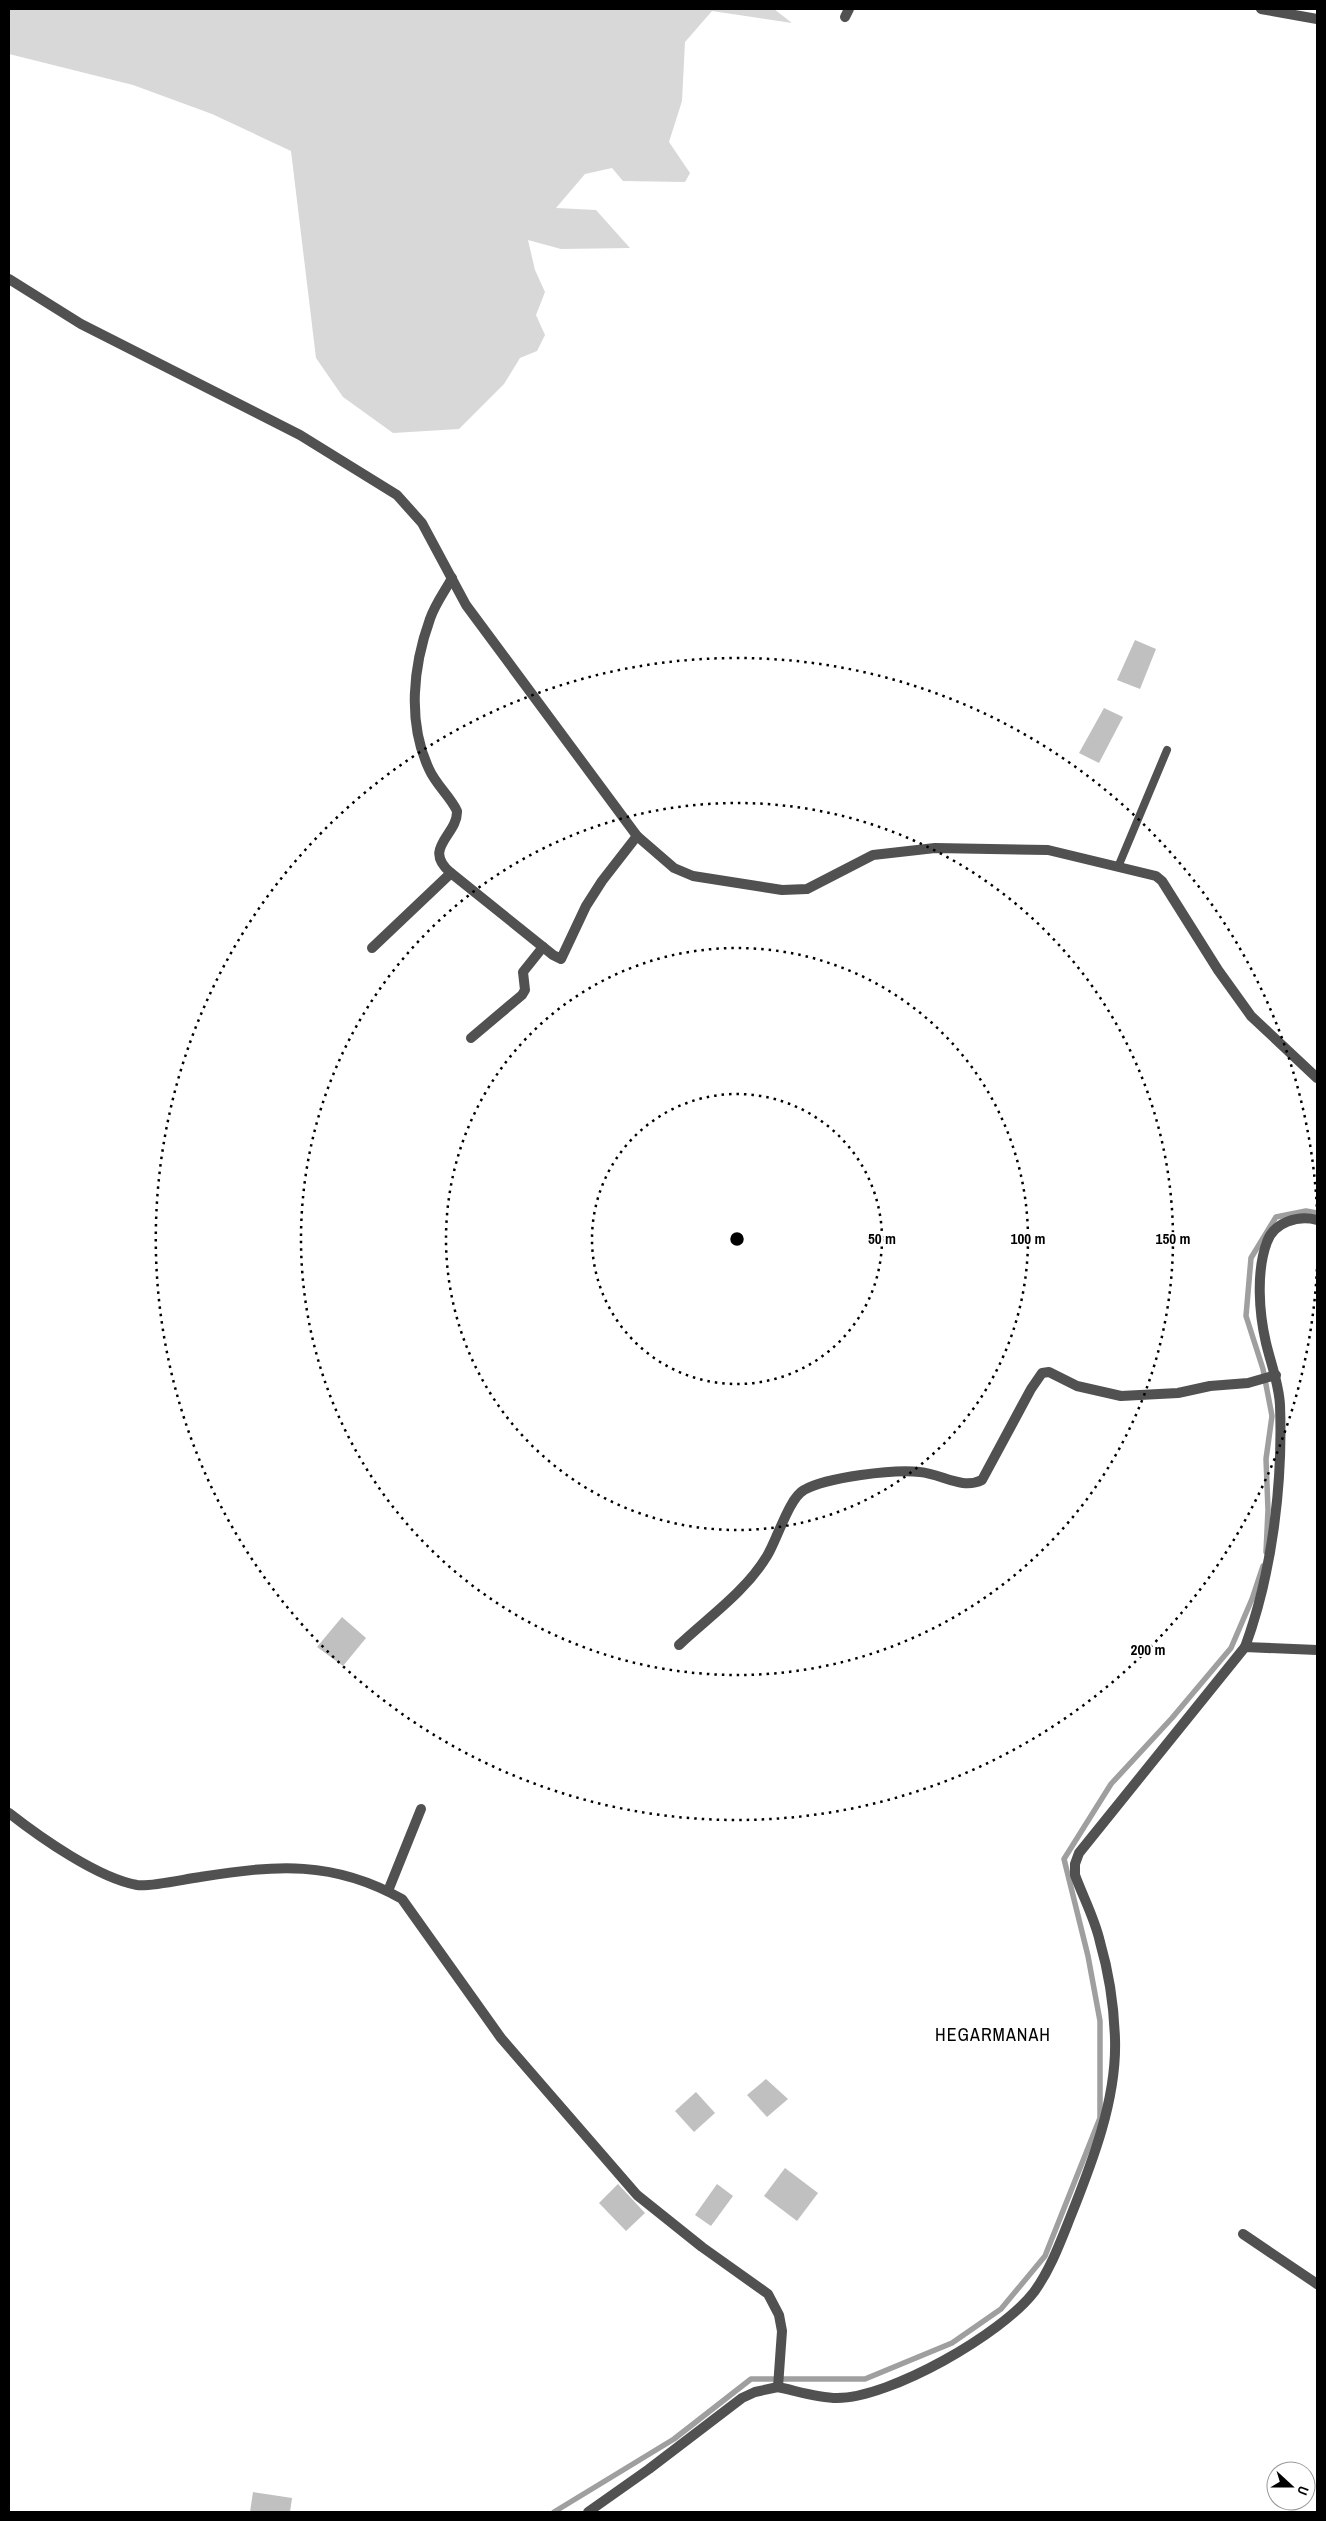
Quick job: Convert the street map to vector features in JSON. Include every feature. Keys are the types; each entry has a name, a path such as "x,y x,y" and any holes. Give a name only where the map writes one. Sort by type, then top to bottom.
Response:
{"street":[{"path":"1261,9 1317,19"},
{"path":"9,279 81,324 300,435 397,495 422,522 466,605 637,836 674,868 693,876 782,890 807,888 873,855 935,848 1048,850 1156,876 1162,880 1251,1016 1317,1078"},
{"path":"452,578 431,617 419,655 414,690 418,732 428,768 439,788 457,811 456,818 441,846 439,853 440,861 451,872 558,958 563,957 586,906 637,836"},
{"path":"372,948 451,872"},
{"path":"471,1038 522,994 525,990 523,972 543,947"},
{"path":"588,2512 650,2469 742,2398 778,2385 839,2398 879,2390 909,2379 959,2352 999,2325 1034,2292 1054,2256 1094,2156 1110,2095 1115,2040 1110,1992 1100,1940 1075,1874 1075,1864 1079,1852 1245,1647 1261,1594 1279,1484 1280,1405 1266,1342 1261,1309 1261,1273 1267,1241 1273,1229 1286,1222 1298,1219 1317,1220"},
{"path":"679,1645 734,1597 767,1557 794,1498 803,1490 853,1477 920,1472 964,1484 973,1484 982,1480 1031,1389 1042,1373 1048,1372 1077,1386 1121,1396 1178,1393 1210,1386 1248,1383 1273,1376"},
{"path":"1245,1647 1317,1650"},
{"path":"388,1891 421,1809"},
{"path":"9,1813 31,1830 106,1875 138,1886 255,1869 306,1869 343,1873 388,1891 402,1900 501,2038 637,2195 702,2247 768,2294 779,2315 782,2331 778,2385"},
{"path":"1243,2234 1317,2284"}],"lane":[{"path":"1118,867 1167,750"}],"shaded area":[{"path":"9,9 774,9 792,23 712,11 685,42 682,101 669,142 690,173 685,182 623,181 612,168 585,174 556,208 596,210 630,248 561,249 528,240 535,270 545,292 536,315 545,335 537,351 520,358 504,384 459,429 393,433 343,397 316,358 291,151 212,114 133,85 9,54"}],"building":[{"path":"1135,640 1156,649 1140,689 1117,680"},
{"path":"1104,708 1123,717 1099,763 1079,753"},
{"path":"342,1617 366,1638 343,1666 317,1647"},
{"path":"766,2079 788,2099 767,2117 747,2095"},
{"path":"696,2092 715,2113 694,2132 675,2111"},
{"path":"785,2168 818,2193 797,2221 764,2196"},
{"path":"618,2184 645,2213 626,2231 599,2203"},
{"path":"717,2184 733,2196 711,2226 695,2215"},
{"path":"253,2492 292,2498 290,2512 250,2512"}],"waterway":[{"path":"1266,1552 1268,1510 1266,1459 1272,1416 1263,1369 1246,1316 1251,1258 1276,1217 1306,1211 1317,1213"},
{"path":"554,2512 674,2439 751,2379 865,2379 952,2343 1001,2309 1045,2256 1100,2118 1100,2021 1088,1956 1064,1859 1111,1784 1172,1718 1231,1648 1252,1599 1263,1566"}],"district":[{"name":"HEGARMANAH","path":"993,2035"}]}
